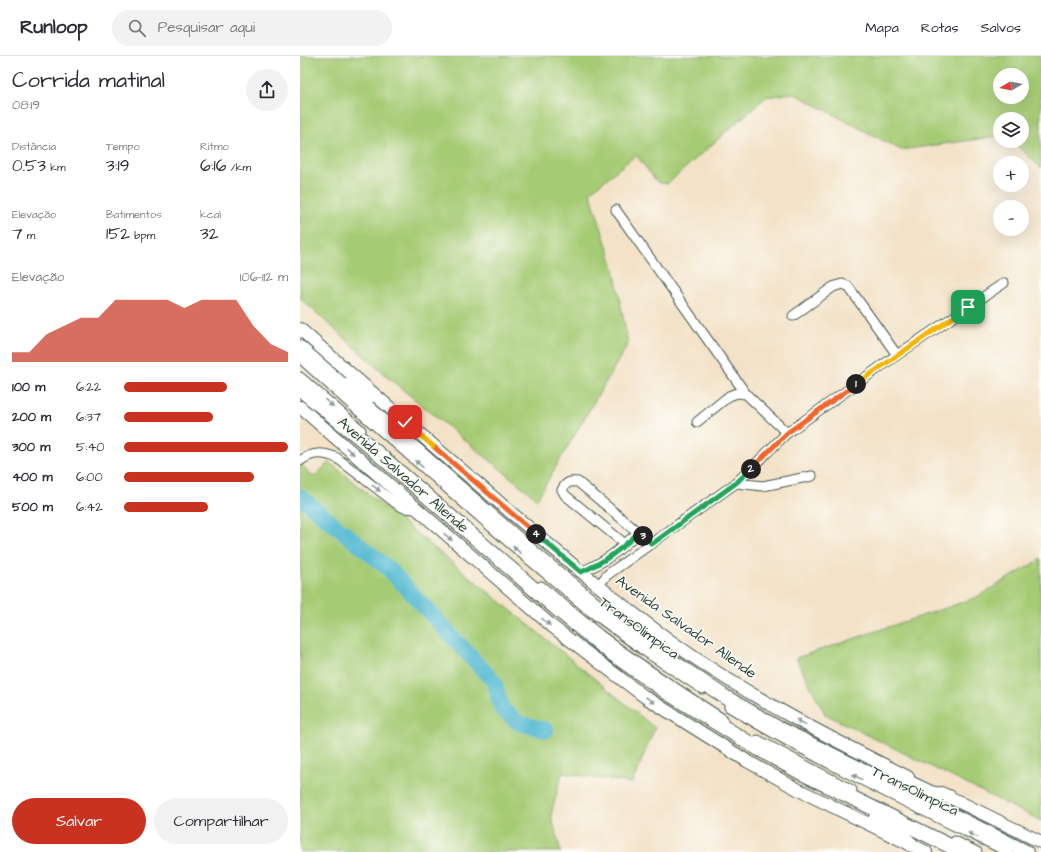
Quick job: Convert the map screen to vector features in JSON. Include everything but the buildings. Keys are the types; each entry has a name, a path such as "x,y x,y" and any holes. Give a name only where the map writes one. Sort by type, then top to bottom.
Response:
{"highway":[{"path":"300,338 362,392 373,395"},
{"name":"Avenida Salvador Allende","path":"300,348 538,558 625,628 684,670 725,697 776,727 1026,852"},
{"name":"Avenida Salvador Allende","path":"300,389 359,437 610,652 668,692 759,749 798,771 962,852"},
{"path":"776,727 787,727 931,793 948,797"},
{"path":"798,771 802,778 895,830 912,845"}],"main road":[{"name":"Avenida Salvador Allende","path":"300,329 373,395 581,572 651,627 693,657 749,692 809,726 948,797 1041,842"},
{"name":"Avenida Salvador Allende","path":"300,407 415,509 553,627 645,697 747,761 799,790 926,852"}],"street":[{"path":"616,210 746,394 787,433"},
{"path":"598,586 607,575 736,483 787,433 897,355 1004,283"},
{"path":"793,316 833,287 842,284 848,286 897,355"},
{"name":"TransOlímpica","path":"300,358 512,545 590,610 643,650 768,731 844,771 1008,852"},
{"name":"TransOlímpica","path":"300,377 501,553 599,634 671,686 762,743 800,764 977,852"},
{"path":"697,422 729,396 737,393 746,394"},
{"path":"300,460 313,454 328,454 336,458 398,505 405,508 415,509"},
{"path":"736,483 763,486 812,476"},
{"path":"625,544 565,495 562,490 565,484 572,481 578,482 652,544"},
{"path":"581,572 597,565 615,554 639,532"}],"green space":[{"path":"300,56 1041,56 1041,168 1020,148 1029,148 1029,112 993,112 993,137 901,150 793,93 766,97 667,184 657,182 636,155 590,192 614,268 628,344 537,499 386,376 300,298"},
{"path":"329,462 655,728 632,783 562,773 551,815 561,852 300,852 300,463 314,477"},
{"path":"1041,559 1041,821 825,714 796,658 975,598"}],"waterway":[{"path":"300,497 389,569 494,682 502,709 519,723 546,730"}],"route":[{"path":"405,422 581,572 597,565 615,554 639,532 652,544 736,483 787,433 968,307"}]}
